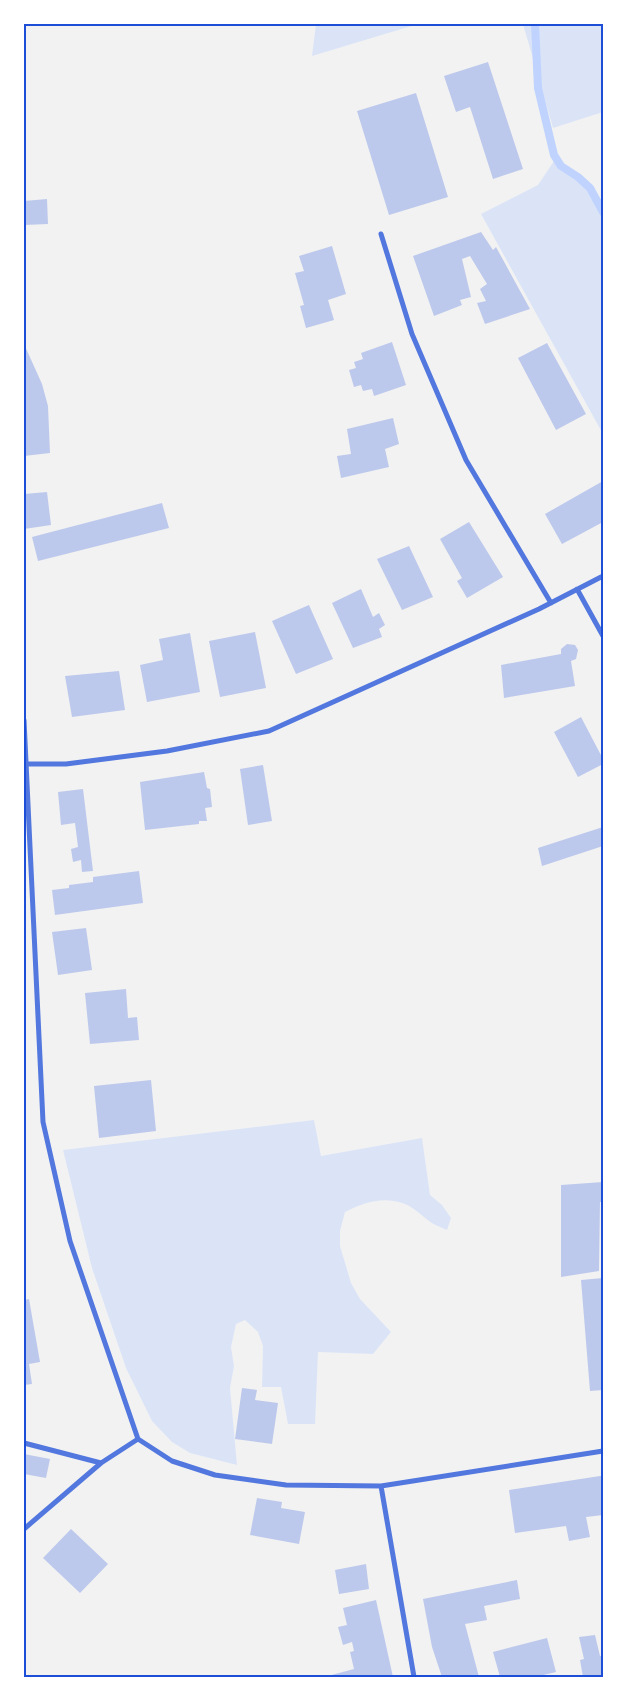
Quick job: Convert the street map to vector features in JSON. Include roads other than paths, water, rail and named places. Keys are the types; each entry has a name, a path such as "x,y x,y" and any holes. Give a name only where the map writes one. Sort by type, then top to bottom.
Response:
{"street":[{"path":"381,234 412,334 466,460 551,603"},
{"path":"26,764 66,764 158,752 269,732 551,603 603,576"},
{"path":"577,589 603,636"},
{"path":"24,720 42,1122 70,1240 138,1439 172,1460 215,1475 286,1484 381,1486 603,1451"},
{"path":"24,1529 101,1463 138,1439"},
{"path":"24,1443 101,1463"},
{"path":"381,1486 414,1677"}],"waterway":[{"path":"535,24 538,88 554,155 561,166 578,177 590,188 603,212"}]}
